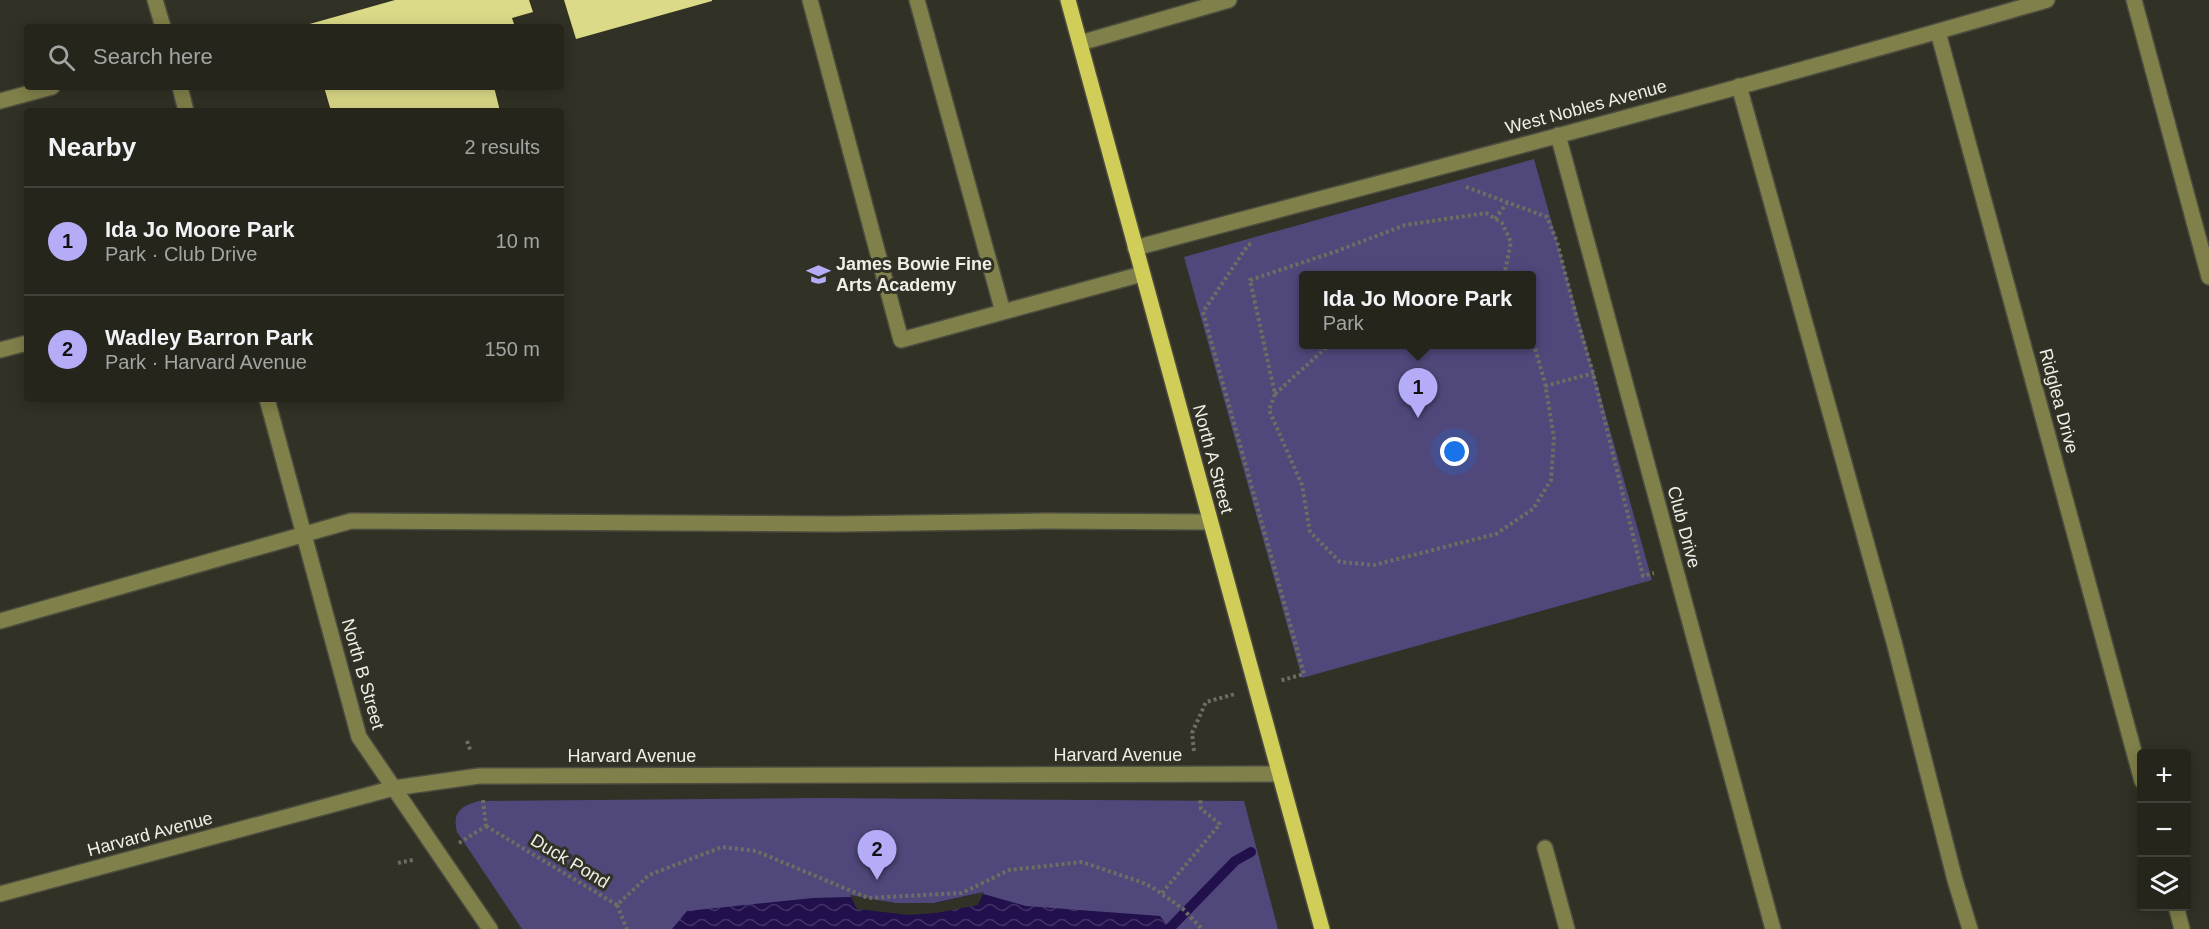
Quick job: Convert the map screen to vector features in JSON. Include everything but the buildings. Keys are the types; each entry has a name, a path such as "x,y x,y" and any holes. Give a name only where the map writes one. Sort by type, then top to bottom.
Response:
{"main road":[{"name":"North A Street","path":"1068,0 1322,929"}],"street":[{"path":"155,0 162,24"},
{"path":"810,0 901,340 1143,274"},
{"path":"917,0 1003,312"},
{"path":"1080,43 1229,0"},
{"name":"West Nobles Avenue","path":"1135,248 1938,32 2047,0"},
{"path":"2134,0 2209,277"},
{"name":"Ridglea Drive","path":"1938,32 2137,763"},
{"path":"1738,86 1894,642 1955,880 1970,929"},
{"path":"0,101 41,90"},
{"path":"181,90 185,108"},
{"name":"Club Drive","path":"1558,135 1773,929"},
{"path":"0,350 24,344"},
{"name":"North B Street","path":"268,402 359,737 490,929"},
{"path":"0,621 351,521 837,524 1044,521 1210,522"},
{"name":"Harvard Avenue","path":"0,894 394,788 479,776 1279,774"},
{"path":"1545,848 1567,929"},
{"path":"2177,911 2182,929"}],"path":[{"path":"1463,186 1547,217 1557,242 1593,373 1643,576 1675,567"},
{"path":"1495,219 1507,202"},
{"path":"1275,394 1250,280 1338,251 1405,225 1486,213 1502,223 1511,242 1505,271"},
{"path":"1162,893 1220,824 1201,809 1192,733 1206,702 1304,674 1203,312 1248,245 1259,241"},
{"path":"1326,349 1275,394 1269,410 1302,485 1310,532 1340,562 1374,565 1496,534 1533,509 1551,480 1554,438 1545,386 1535,349"},
{"path":"1545,386 1620,365"},
{"name":"Duck Pond","path":"486,826 617,905 648,875 722,847 756,851 868,898 962,893 1009,870 1082,862 1141,882 1162,893 1183,909 1202,929"},
{"path":"617,905 627,929"}],"shaded area":[{"path":"1534,159 1652,580 1302,678 1184,257"},
{"path":"821,798 1244,801 1278,929 522,929 457,832 456,825 459,811 479,801"}],"water":[{"path":"980,893 1026,906 1160,916 1170,929 672,929 687,911 813,898 850,897 895,903 934,903"}],"pier":[{"path":"984,892 978,905 936,913 909,915 857,909 850,895 895,903 935,903"}],"waterway":[{"path":"1170,928 1235,861 1251,852"}],"place":[{"name":"James Bowie Fine Arts Academy","path":"818,274"},
{"name":"Ida Jo Moore Park","path":"1418,418"},
{"name":"Wadley Barron Park","path":"877,880"}]}
